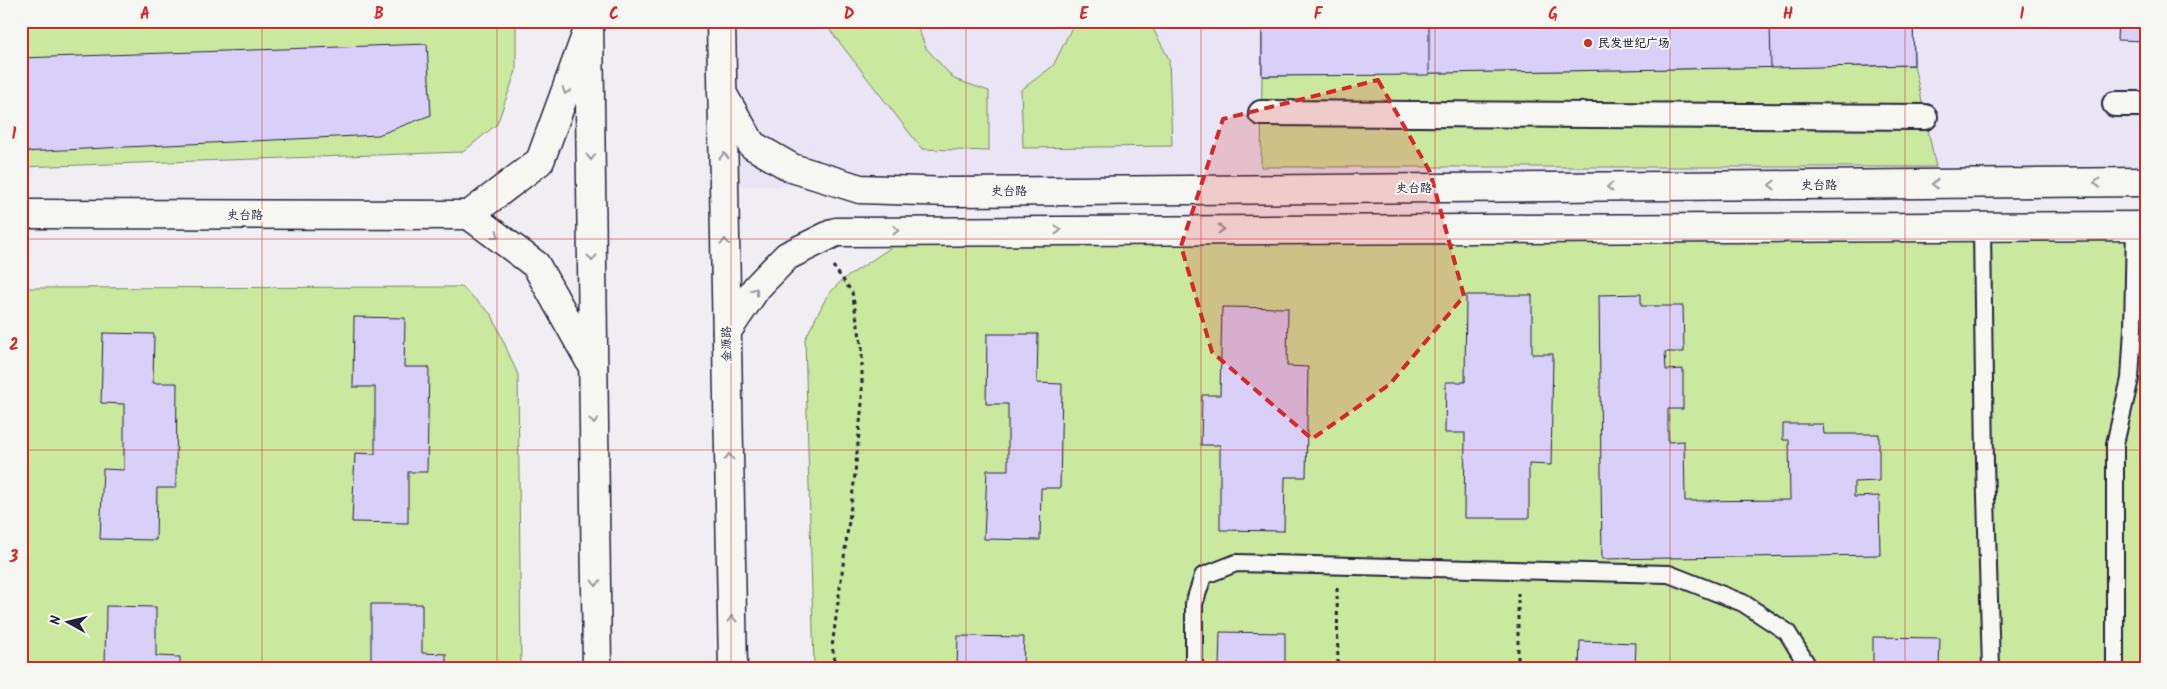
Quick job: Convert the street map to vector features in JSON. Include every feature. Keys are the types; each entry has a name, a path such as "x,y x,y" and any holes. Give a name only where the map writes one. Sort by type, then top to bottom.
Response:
{"street":[{"name":"金源路","path":"721,21 733,668"},
{"path":"589,25 540,161 469,215 536,265 593,368"},
{"path":"589,25 597,668"},
{"name":"史台路","path":"722,93 752,145 792,168 860,190 951,192 2146,182"},
{"path":"2115,104 2146,104"},
{"path":"1262,113 1925,117"},
{"name":"史台路","path":"21,214 469,215"},
{"path":"727,331 757,287 787,256 836,232 874,230 2140,226"}],"lane":[{"path":"2115,668 2115,444 2130,380 2140,226"},
{"path":"1982,227 1985,462 1991,668"},
{"path":"2133,330 2146,346"},
{"path":"1194,668 1194,604 1203,576 1236,564 1670,574 1743,603 1780,627 1787,632 1809,668"}],"path":[{"path":"815,242 852,292 862,348 862,403 854,483 832,647 838,668"},
{"path":"1337,566 1338,668"},
{"path":"1518,570 1518,668"}],"highlighted area":[{"path":"1378,80 1430,172 1464,296 1390,384 1312,439 1212,352 1181,246 1223,119"}],"shaded area":[{"name":"民发世纪广场","path":"721,21 2146,21 2146,182 1641,186 724,186"}],"green space":[{"path":"21,21 516,21 516,71 497,124 463,152 21,167"},
{"path":"823,21 915,21 926,48 954,79 989,91 989,151 922,149"},
{"path":"1075,21 1132,21 1152,27 1169,59 1172,146 1023,148 1021,90 1053,66"},
{"path":"1914,65 1936,167 1261,167 1262,76"},
{"path":"2146,226 2146,668 814,668 805,339 827,296 841,281 917,230"},
{"path":"462,287 492,315 518,375 521,668 21,668 21,288"}],"building":[{"name":"民发世纪广场","path":"1262,21 1913,21 1914,65 1262,76"},
{"path":"1262,21 1429,21 1429,75 1262,76"},
{"path":"1770,21 1913,21 1914,65 1771,68"},
{"path":"2118,21 2146,21 2146,41 2117,40"},
{"path":"427,44 431,115 378,135 21,152 21,58"},
{"path":"1641,294 1641,306 1683,306 1684,352 1665,352 1666,370 1683,369 1683,409 1668,409 1668,442 1684,441 1685,501 1790,500 1789,440 1783,440 1783,424 1823,424 1824,434 1879,434 1879,481 1854,482 1854,497 1879,496 1880,555 1602,559 1599,295"},
{"path":"1466,295 1532,295 1532,354 1553,354 1551,465 1529,464 1529,518 1464,518 1465,433 1445,433 1446,382 1465,382"},
{"path":"1222,307 1288,308 1287,366 1308,367 1306,477 1285,477 1284,531 1220,530 1220,445 1201,445 1202,395 1220,395"},
{"path":"354,317 405,318 404,367 429,367 427,472 408,472 408,523 352,522 355,453 375,454 375,387 353,387"},
{"path":"103,333 154,334 153,383 177,383 176,488 157,488 156,540 100,539 103,469 124,470 124,404 101,403"},
{"path":"987,334 1038,334 1037,383 1062,384 1060,488 1041,488 1040,540 984,539 987,470 1008,470 1008,404 986,404"},
{"path":"371,604 422,604 422,653 446,654 446,668 371,668"},
{"path":"106,606 156,607 156,656 180,657 180,668 105,668"},
{"path":"1220,632 1285,633 1285,668 1219,668"},
{"path":"958,636 1024,637 1023,668 957,668"},
{"path":"1873,637 1940,638 1939,668 1873,668"},
{"path":"1580,641 1636,643 1635,668 1579,668"}],"place":[{"name":"民发世纪广场","path":"1588,43"}]}
